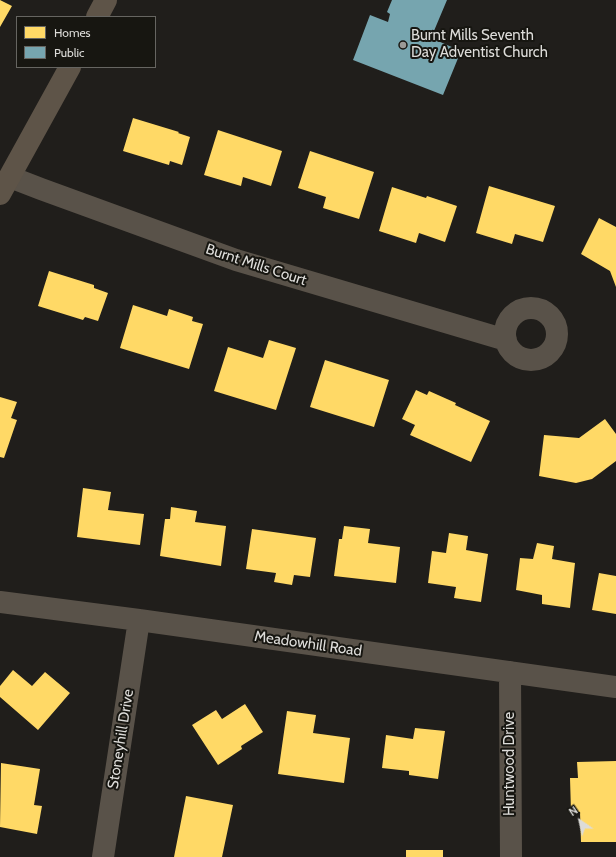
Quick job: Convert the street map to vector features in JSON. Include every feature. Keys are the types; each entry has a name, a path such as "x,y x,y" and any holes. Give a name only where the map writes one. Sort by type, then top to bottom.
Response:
{"street":[{"path":"98,16 106,0"},
{"path":"5,185 69,68"},
{"name":"Burnt Mills Court","path":"5,185 48,192 236,260 506,340"},
{"name":"Meadowhill Road","path":"0,602 616,687"},
{"name":"Stoneyhill Drive","path":"103,857 139,620"},
{"name":"Huntwood Drive","path":"510,672 511,857"}],"building: Homes":[{"path":"0,0 12,6 0,27"},
{"path":"133,118 179,132 178,133 190,137 182,165 170,161 169,165 123,151"},
{"path":"218,130 282,151 271,186 243,177 241,186 204,175"},
{"path":"310,151 374,172 359,219 323,208 326,197 298,188"},
{"path":"489,186 555,206 543,242 515,234 512,244 476,233"},
{"path":"392,187 457,206 445,242 419,233 416,243 379,231"},
{"path":"599,218 616,227 616,287 610,271 581,254"},
{"path":"49,271 94,285 94,288 108,293 98,321 85,317 83,320 38,306"},
{"path":"133,305 167,316 169,309 193,317 192,321 203,324 189,369 120,348"},
{"path":"269,340 296,348 276,410 214,391 228,347 263,358"},
{"path":"325,360 389,380 374,427 310,407"},
{"path":"416,390 427,395 429,391 490,421 471,462 410,435 415,425 402,419"},
{"path":"0,397 17,402 11,418 17,420 4,458 0,457"},
{"path":"605,419 616,434 616,461 592,479 576,483 539,476 544,435 579,438"},
{"path":"83,488 111,492 108,510 144,514 140,545 77,537"},
{"path":"171,507 197,511 195,522 226,526 221,566 160,556 165,519 170,519"},
{"path":"344,526 370,529 368,543 400,547 396,583 334,576 339,539 342,539"},
{"path":"252,529 316,538 310,577 294,575 292,585 274,582 276,573 246,569"},
{"path":"449,533 468,536 466,550 488,554 481,602 454,598 456,587 428,583 432,551 446,553"},
{"path":"537,543 554,546 552,559 575,563 570,608 542,604 542,595 516,590 520,558 533,559"},
{"path":"599,573 616,576 616,614 592,610"},
{"path":"13,670 32,686 45,672 70,693 38,730 0,697 0,686"},
{"path":"245,704 263,732 241,746 242,749 218,765 192,725 216,710 222,719"},
{"path":"287,711 316,715 313,733 350,738 344,783 278,774"},
{"path":"415,728 445,731 438,779 409,775 409,771 382,768 386,735 413,739"},
{"path":"616,761 616,842 581,842 580,812 571,812 570,778 578,778 577,762"},
{"path":"1,763 40,769 34,805 42,806 37,834 0,827"},
{"path":"186,796 233,805 222,857 174,857"},
{"path":"406,850 443,850 443,857 406,857"}],"building: Public":[{"name":"Burnt Mills Seventh Day Adventist Church","path":"392,0 447,0 431,38 461,51 443,95 353,60 370,15 388,22 390,14 387,12"}],"place":[{"name":"Burnt Mills Seventh Day Adventist Church","path":"403,45"}]}
